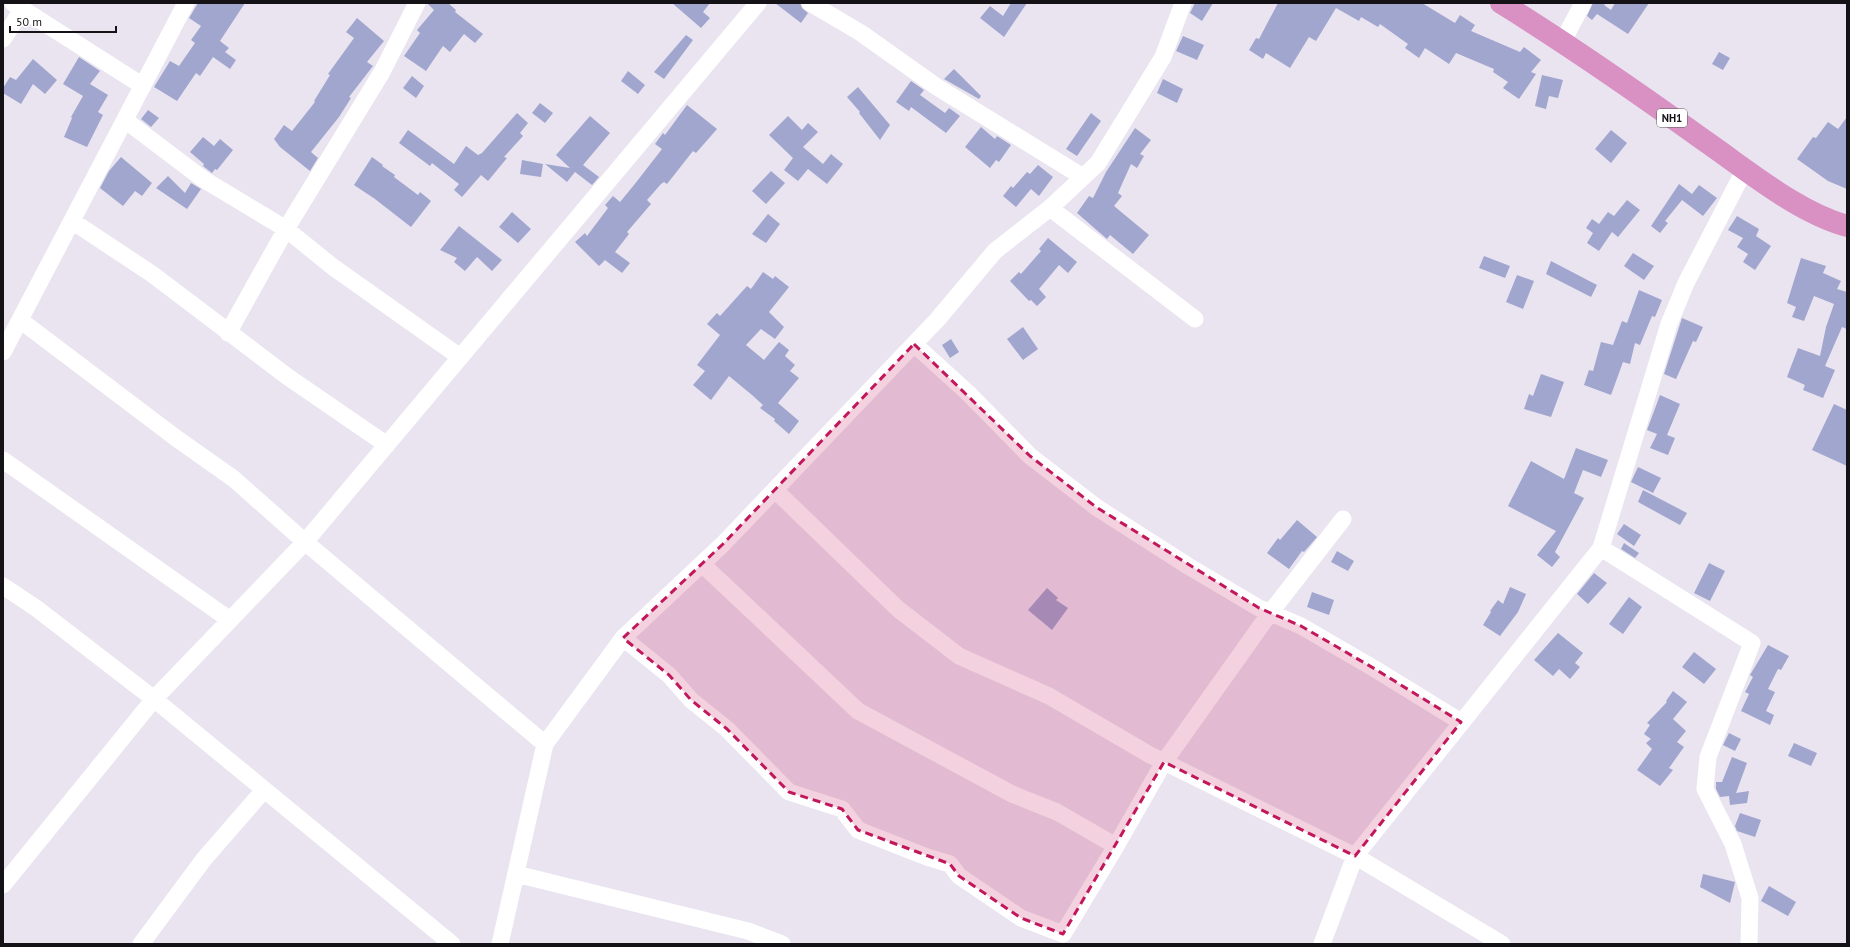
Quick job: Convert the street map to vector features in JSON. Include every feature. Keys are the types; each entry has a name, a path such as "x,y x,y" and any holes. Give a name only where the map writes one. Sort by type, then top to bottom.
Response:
{"highway":[{"name":"NH1","path":"1502,3 1563,41 1745,169 1803,207 1847,226"}],"street":[{"path":"3,352 186,3"},
{"path":"228,333 286,230 382,72 418,3"},
{"path":"3,885 154,699 305,542 758,3"},
{"path":"810,3 862,33 937,87 1083,177"},
{"path":"500,944 545,744 623,638 723,544 775,490 914,344 995,251 1050,208 1098,163 1163,57 1183,3"},
{"path":"1563,41 1583,3"},
{"path":"3,39 18,6 143,86"},
{"path":"125,120 202,179 286,230 333,267 460,358"},
{"path":"1322,944 1355,856 1601,548 1669,324 1686,283 1745,169"},
{"path":"1050,208 1194,319"},
{"path":"72,221 152,274 288,377 387,445"},
{"path":"20,320 176,438 234,479 305,542 545,744"},
{"path":"914,344 968,394 1030,456 1090,502 1188,566 1259,608 1301,626 1461,722"},
{"path":"3,460 230,620"},
{"path":"775,490 898,610 959,656 1048,696 1164,762 1355,856 1502,944"},
{"path":"623,638 668,675 691,700 727,728 789,792 842,809 858,830 927,857 950,864 959,876 1021,918 1063,934 1164,762 1270,613 1343,519"},
{"path":"1601,548 1752,644 1708,757 1705,789 1733,844 1750,898 1749,944"},
{"path":"702,564 858,711 1012,794 1057,812 1116,846"},
{"path":"3,586 36,608 154,699 452,944"},
{"path":"141,944 204,859 264,790"},
{"path":"516,874 748,931 782,944"}],"highlighted area":[{"path":"914,344 1030,456 1096,507 1259,608 1301,626 1375,669 1461,722 1355,856 1164,762 1063,934 1021,918 959,876 950,864 858,830 842,809 789,792 727,729 691,700 669,675 623,638 723,544"}],"building":[{"path":"198,3 245,3 220,41 229,48 225,52 236,60 230,69 213,57 200,76 196,73 177,101 154,87 170,61 179,66 195,43 191,40 201,26 189,18"},
{"path":"427,3 448,3 456,10 455,12 483,34 475,43 464,34 450,52 443,46 426,71 404,56 420,33 417,30 434,10"},
{"path":"672,3 710,3 703,12 710,18 701,28"},
{"path":"775,3 800,3 802,8 808,13 801,23"},
{"path":"1011,3 1027,3 1004,37 980,18 990,6 1003,16"},
{"path":"1195,3 1213,3 1202,21 1190,13"},
{"path":"1278,3 1422,3 1455,23 1460,15 1475,25 1471,31 1520,52 1524,47 1541,60 1531,72 1536,74 1519,99 1503,88 1508,82 1493,72 1494,69 1456,53 1449,64 1425,48 1419,58 1405,48 1408,44 1380,24 1378,27 1361,17 1359,21 1336,8 1316,41 1309,37 1290,68 1266,53 1263,59 1249,50 1256,38 1259,39"},
{"path":"1593,3 1606,3 1604,5 1611,10 1615,3 1649,3 1628,34 1597,14 1592,20 1587,16"},
{"path":"357,18 384,41 367,62 373,66 349,97 351,98 339,117 311,152 318,158 310,171 280,147 274,139 284,125 292,131 315,102 314,101 330,75 328,74 354,38 346,32"},
{"path":"686,35 693,40 664,79 654,72"},
{"path":"1183,36 1204,45 1197,60 1176,51"},
{"path":"1719,52 1730,58 1723,70 1712,64"},
{"path":"79,57 100,71 90,84 108,95 98,112 103,115 87,147 64,137 72,118 71,117 83,96 63,84"},
{"path":"33,59 57,80 45,94 33,84 21,104 3,93 3,88 10,77 16,80"},
{"path":"954,69 981,96 979,99 944,79"},
{"path":"628,71 645,85 638,94 621,81"},
{"path":"1542,75 1563,80 1558,98 1549,96 1546,109 1535,106"},
{"path":"412,76 424,86 416,98 403,88"},
{"path":"1163,79 1183,89 1177,103 1157,93"},
{"path":"911,81 924,90 920,95 945,113 949,108 960,116 946,133 911,107 909,111 896,102"},
{"path":"858,87 890,125 880,140 847,97"},
{"path":"540,103 553,113 545,123 532,113"},
{"path":"687,105 717,129 696,153 693,151 667,184 664,182 661,184 647,200 651,204 627,232 629,234 615,252 630,263 622,273 605,260 599,266 575,242 585,233 587,236 608,208 605,205 613,196 620,202 634,185 662,149 655,144 663,133 665,135"},
{"path":"148,110 159,118 151,127 141,119"},
{"path":"517,113 528,123 520,133 523,136 504,157 507,158 488,181 481,175 462,197 454,190 459,184 432,163 430,166 399,143 408,130 454,164 466,146 478,155 482,153"},
{"path":"1091,113 1101,121 1077,156 1066,149"},
{"path":"590,116 610,133 583,165 599,177 592,185 575,172 567,182 545,164 570,168 556,155"},
{"path":"788,116 802,130 808,123 818,132 803,147 823,164 831,154 843,164 827,184 808,169 798,181 784,170 793,158 769,135"},
{"path":"1847,117 1847,189 1828,181 1797,159 1813,137 1816,138 1828,122 1838,129"},
{"path":"981,127 995,139 997,136 1011,145 999,162 996,160 990,168 965,147"},
{"path":"1135,128 1151,140 1140,154 1144,156 1137,168 1131,164 1118,193 1122,196 1114,206 1149,235 1133,254 1110,235 1107,239 1077,213 1089,196 1093,198 1106,172"},
{"path":"1611,130 1627,143 1611,163 1595,149"},
{"path":"203,137 214,146 220,139 233,150 217,170 215,169 212,173 190,152"},
{"path":"121,157 152,183 142,196 135,191 123,206 100,188 109,171"},
{"path":"372,157 395,175 394,177 418,195 420,192 431,201 411,227 354,185"},
{"path":"522,160 543,164 541,177 520,174"},
{"path":"1038,165 1053,177 1039,196 1031,189 1016,207 1003,196 1011,186 1013,188 1027,172 1030,174"},
{"path":"771,171 785,183 766,204 752,191"},
{"path":"168,176 185,193 191,183 201,189 187,209 156,188"},
{"path":"1679,184 1692,194 1699,185 1717,198 1703,216 1682,200 1665,221 1668,223 1660,233 1651,226"},
{"path":"1627,200 1640,210 1618,237 1612,232 1599,251 1587,243 1593,233 1586,228 1592,219 1599,224 1608,212 1614,216"},
{"path":"512,212 531,229 518,243 499,227"},
{"path":"768,214 780,224 766,243 752,234"},
{"path":"1737,216 1759,229 1756,236 1771,246 1755,270 1743,262 1748,254 1737,247 1743,238 1728,230"},
{"path":"459,226 502,260 492,271 477,257 465,271 454,262 457,258 440,250"},
{"path":"1048,238 1077,262 1068,273 1059,265 1039,289 1046,297 1037,306 1031,300 1029,301 1010,281 1019,272 1021,274 1041,251 1039,249"},
{"path":"1633,253 1654,266 1644,280 1624,266"},
{"path":"1484,256 1510,266 1505,278 1479,268"},
{"path":"1801,258 1826,266 1823,273 1841,281 1837,289 1847,292 1847,329 1842,327 1825,366 1835,370 1823,398 1803,390 1805,385 1787,377 1798,348 1820,356 1826,327 1834,304 1814,296 1804,321 1792,317 1796,307 1787,303"},
{"path":"1551,261 1597,285 1591,297 1546,274"},
{"path":"763,272 773,279 775,276 789,287 769,312 784,327 775,339 761,329 746,345 764,360 779,342 789,350 785,356 795,365 790,371 799,378 778,403 799,421 789,434 774,421 775,419 760,408 763,405 729,376 711,400 693,385 705,371 697,365 720,335 707,324 717,313 720,316 747,286 751,289"},
{"path":"1517,275 1534,281 1523,309 1506,302"},
{"path":"1639,290 1662,300 1655,317 1652,316 1640,345 1635,343 1630,364 1623,362 1611,395 1584,385 1589,370 1593,371 1601,342 1613,345 1622,321 1627,323"},
{"path":"1682,318 1703,327 1696,342 1693,341 1676,379 1664,374"},
{"path":"1023,327 1038,349 1023,360 1007,339"},
{"path":"951,339 959,352 950,358 942,345"},
{"path":"1541,374 1564,382 1551,417 1524,409 1529,394 1533,396"},
{"path":"1660,395 1680,404 1667,435 1675,438 1668,455 1650,448 1657,434 1647,430"},
{"path":"1834,404 1847,410 1847,466 1812,450"},
{"path":"1576,448 1608,460 1601,477 1583,470 1574,493 1584,498 1555,552 1560,557 1552,567 1537,555 1556,531 1508,506 1531,461 1564,479"},
{"path":"1638,467 1661,478 1653,493 1631,482"},
{"path":"1643,490 1687,513 1680,525 1638,502"},
{"path":"1297,520 1317,537 1304,552 1302,551 1289,569 1267,553 1278,538 1280,540"},
{"path":"1624,524 1641,535 1634,546 1617,534"},
{"path":"1624,543 1639,553 1635,558 1621,549"},
{"path":"1337,551 1354,561 1348,571 1331,562"},
{"path":"1709,563 1725,571 1710,601 1694,593"},
{"path":"1594,573 1607,583 1588,604 1577,594"},
{"path":"1510,587 1526,594 1518,612 1500,636 1483,625 1491,612 1490,611 1498,600 1503,604"},
{"path":"1047,588 1058,598 1056,600 1068,608 1052,630 1028,610"},
{"path":"1312,592 1334,600 1329,615 1307,607"},
{"path":"1629,597 1642,607 1623,634 1609,624"},
{"path":"1558,633 1583,653 1575,663 1580,667 1570,679 1559,669 1553,676 1534,660"},
{"path":"1768,645 1789,656 1781,670 1778,669 1768,689 1775,692 1766,711 1774,715 1770,725 1741,711 1749,694 1745,692 1753,677 1750,675"},
{"path":"1694,652 1716,669 1704,684 1682,667"},
{"path":"1673,691 1687,702 1673,719 1686,731 1677,742 1684,747 1669,768 1673,770 1660,786 1637,770 1652,749 1646,743 1651,739 1644,734 1650,725 1647,723 1667,702 1666,701"},
{"path":"1729,733 1741,739 1735,751 1723,745"},
{"path":"1794,743 1817,753 1811,766 1788,756"},
{"path":"1732,757 1747,763 1736,793 1749,791 1747,803 1730,805 1729,796 1720,797 1716,789 1716,782 1722,782"},
{"path":"1740,813 1761,820 1755,837 1737,831 1735,826"},
{"path":"1703,874 1735,882 1730,903 1700,887"},
{"path":"1769,886 1796,902 1788,916 1761,901"}]}
